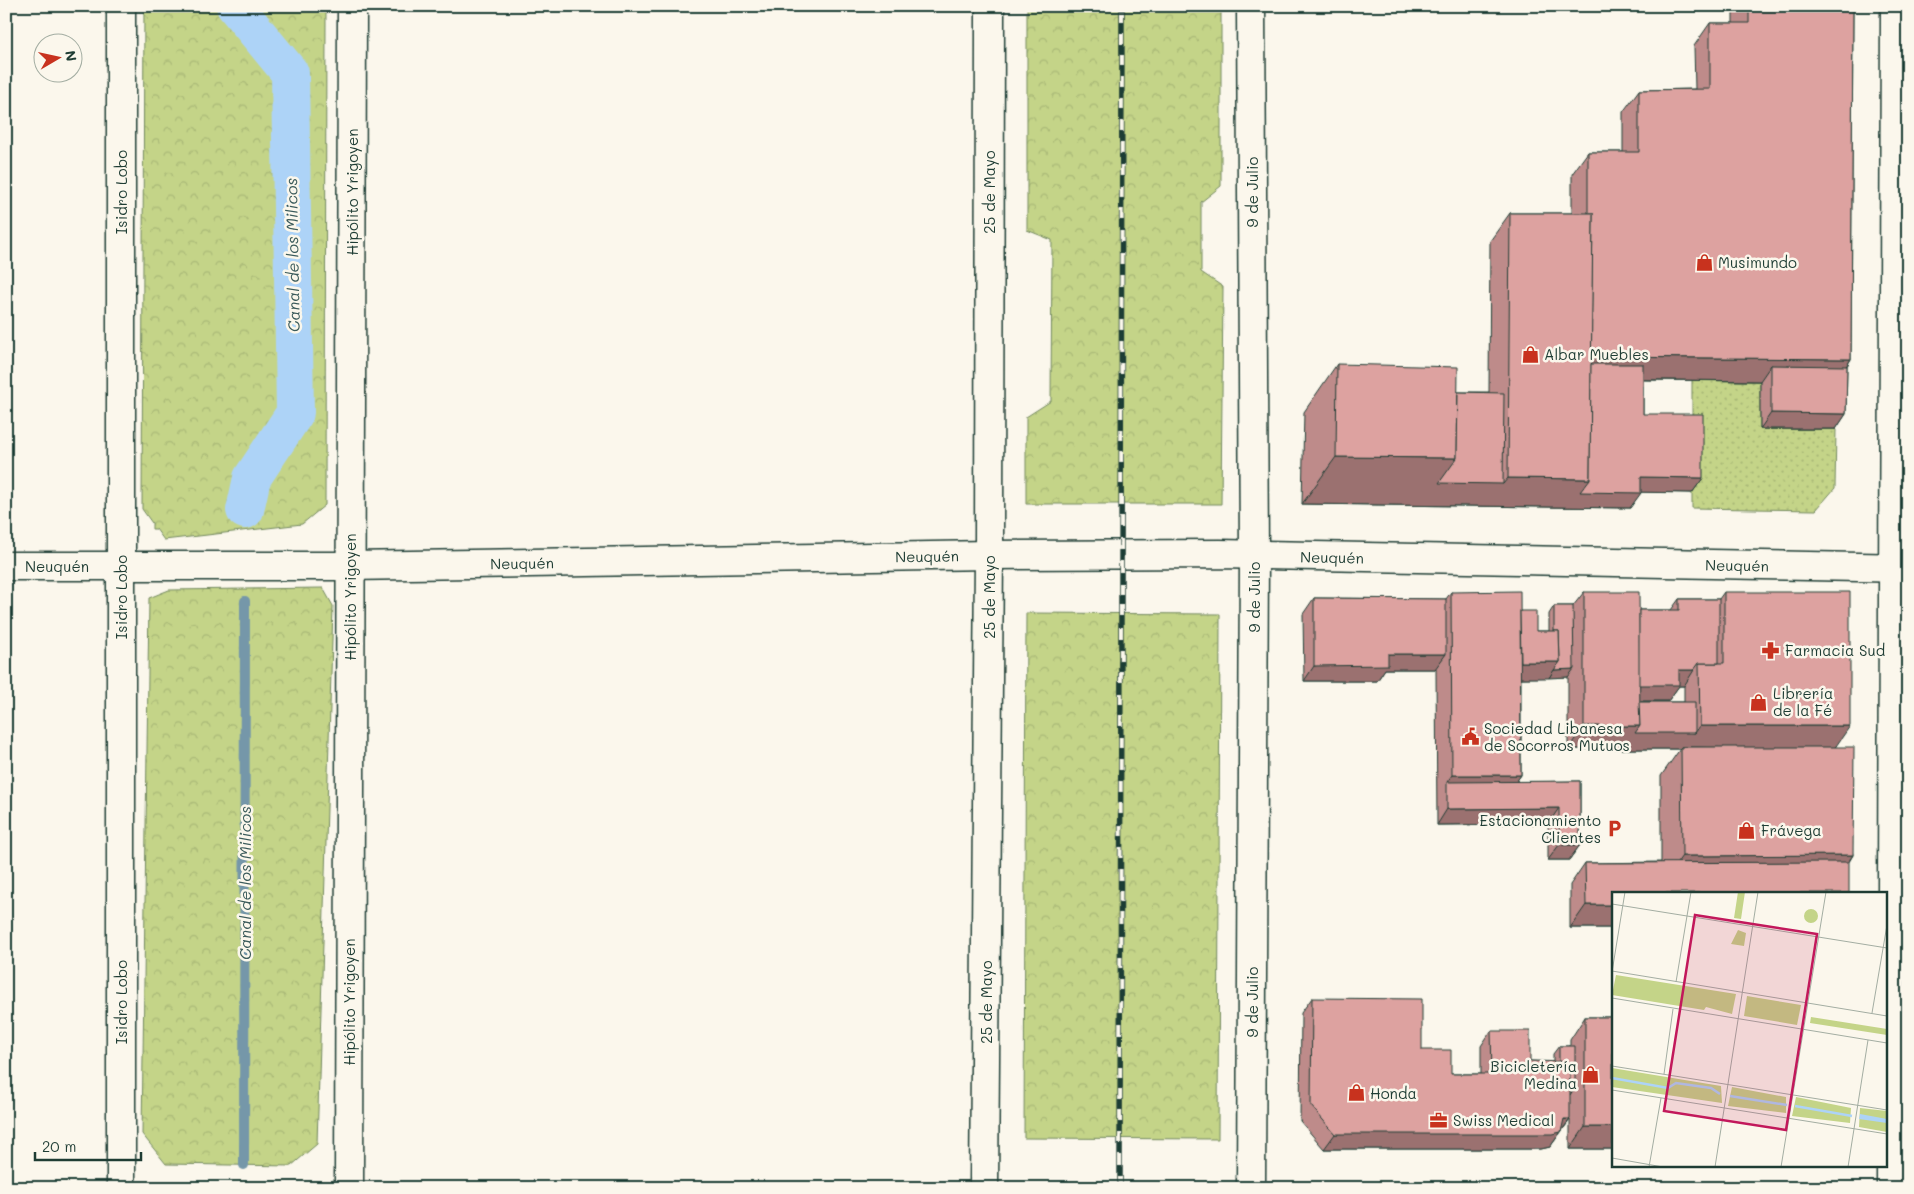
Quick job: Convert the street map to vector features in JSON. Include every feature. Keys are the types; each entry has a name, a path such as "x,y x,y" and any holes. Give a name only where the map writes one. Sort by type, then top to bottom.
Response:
{"street":[{"name":"Isidro Lobo","path":"121,6 121,1188"},
{"name":"Hipólito Yrigoyen","path":"349,1188 352,6"},
{"name":"25 de Mayo","path":"984,1188 989,555 990,6"},
{"name":"9 de Julio","path":"1250,6 1254,555 1251,1188"},
{"path":"1891,1188 1900,568 1895,6"},
{"name":"Neuquén","path":"6,566 350,566 989,555 1254,555 1900,568"}],"green space":[{"path":"144,6 326,6 325,505 302,524 164,540 156,529 152,529 152,523 142,509"},
{"path":"1027,6 1221,6 1221,186 1201,202 1201,272 1223,287 1221,504 1026,504 1026,417 1051,401 1052,240 1027,230"},
{"path":"1692,380 1760,381 1760,429 1836,429 1835,488 1816,510 1692,508"},
{"path":"323,588 333,606 317,1144 291,1166 166,1164 142,1134 149,598 169,590"},
{"path":"1026,613 1220,614 1218,1139 1024,1138"}],"building":[{"path":"1749,6 1853,6 1851,359 1591,357 1593,213 1588,213 1588,152 1639,152 1639,90 1710,89 1710,23 1749,23"},
{"name":"Albar Muebles","path":"1510,213 1593,213 1590,479 1508,478"},
{"path":"1337,364 1458,367 1457,458 1336,457"},
{"path":"1591,364 1643,364 1643,414 1703,414 1703,478 1641,477 1641,493 1580,492 1590,479"},
{"path":"1771,365 1847,366 1846,414 1771,413"},
{"path":"1458,392 1504,393 1503,484 1439,483 1457,458"},
{"name":"Sociedad Libanesa de Socorros Mutuos","path":"1520,591 1521,775 1452,775 1451,592"},
{"path":"1584,592 1639,592 1640,726 1584,726"},
{"path":"1724,592 1850,592 1850,726 1700,726 1699,663 1724,663"},
{"path":"1314,598 1446,599 1446,654 1388,654 1388,665 1314,666"},
{"path":"1679,599 1719,599 1719,663 1699,663 1694,670 1679,670 1679,685 1639,685 1639,610 1679,610"},
{"path":"1554,606 1573,606 1574,669 1554,670 1560,662 1559,631 1554,631"},
{"path":"1520,611 1536,611 1536,631 1559,631 1560,662 1521,662"},
{"path":"1639,702 1695,702 1695,733 1635,733 1640,726"},
{"name":"Frávega","path":"1681,747 1854,747 1853,855 1682,856"},
{"path":"1580,781 1580,845 1559,845 1559,808 1447,809 1447,782"},
{"path":"1849,862 1849,892 1612,892 1612,905 1586,905 1585,863"},
{"path":"1312,998 1422,999 1422,1050 1451,1050 1451,1074 1492,1074 1491,1031 1530,1031 1530,1061 1570,1062 1570,1119 1564,1119 1561,1132 1552,1134 1335,1134 1311,1106"},
{"path":"1585,1017 1612,1017 1612,1127 1585,1127"},
{"path":"1559,1046 1575,1046 1575,1087 1570,1087 1570,1062 1559,1062"}],"waterway":[{"name":"Canal de los Milicos","path":"235,6 290,73 295,413 252,478 245,510"},
{"name":"Canal de los Milicos","path":"244,1165 245,601"}],"railway":[{"path":"1120,1188 1122,6"}],"place":[{"name":"Musimundo","path":"1704,262"},
{"name":"Albar Muebles","path":"1530,354"},
{"name":"Farmacia Sud","path":"1771,650"},
{"name":"Librería de la Fé","path":"1759,702"},
{"name":"Sociedad Libanesa de Socorros Mutuos","path":"1470,737"},
{"name":"Estacionamiento Clientes","path":"1615,829"},
{"name":"Frávega","path":"1747,830"},
{"name":"Bicicletería Medina","path":"1591,1075"},
{"name":"Honda","path":"1356,1093"},
{"name":"Swiss Medical","path":"1439,1120"}]}
